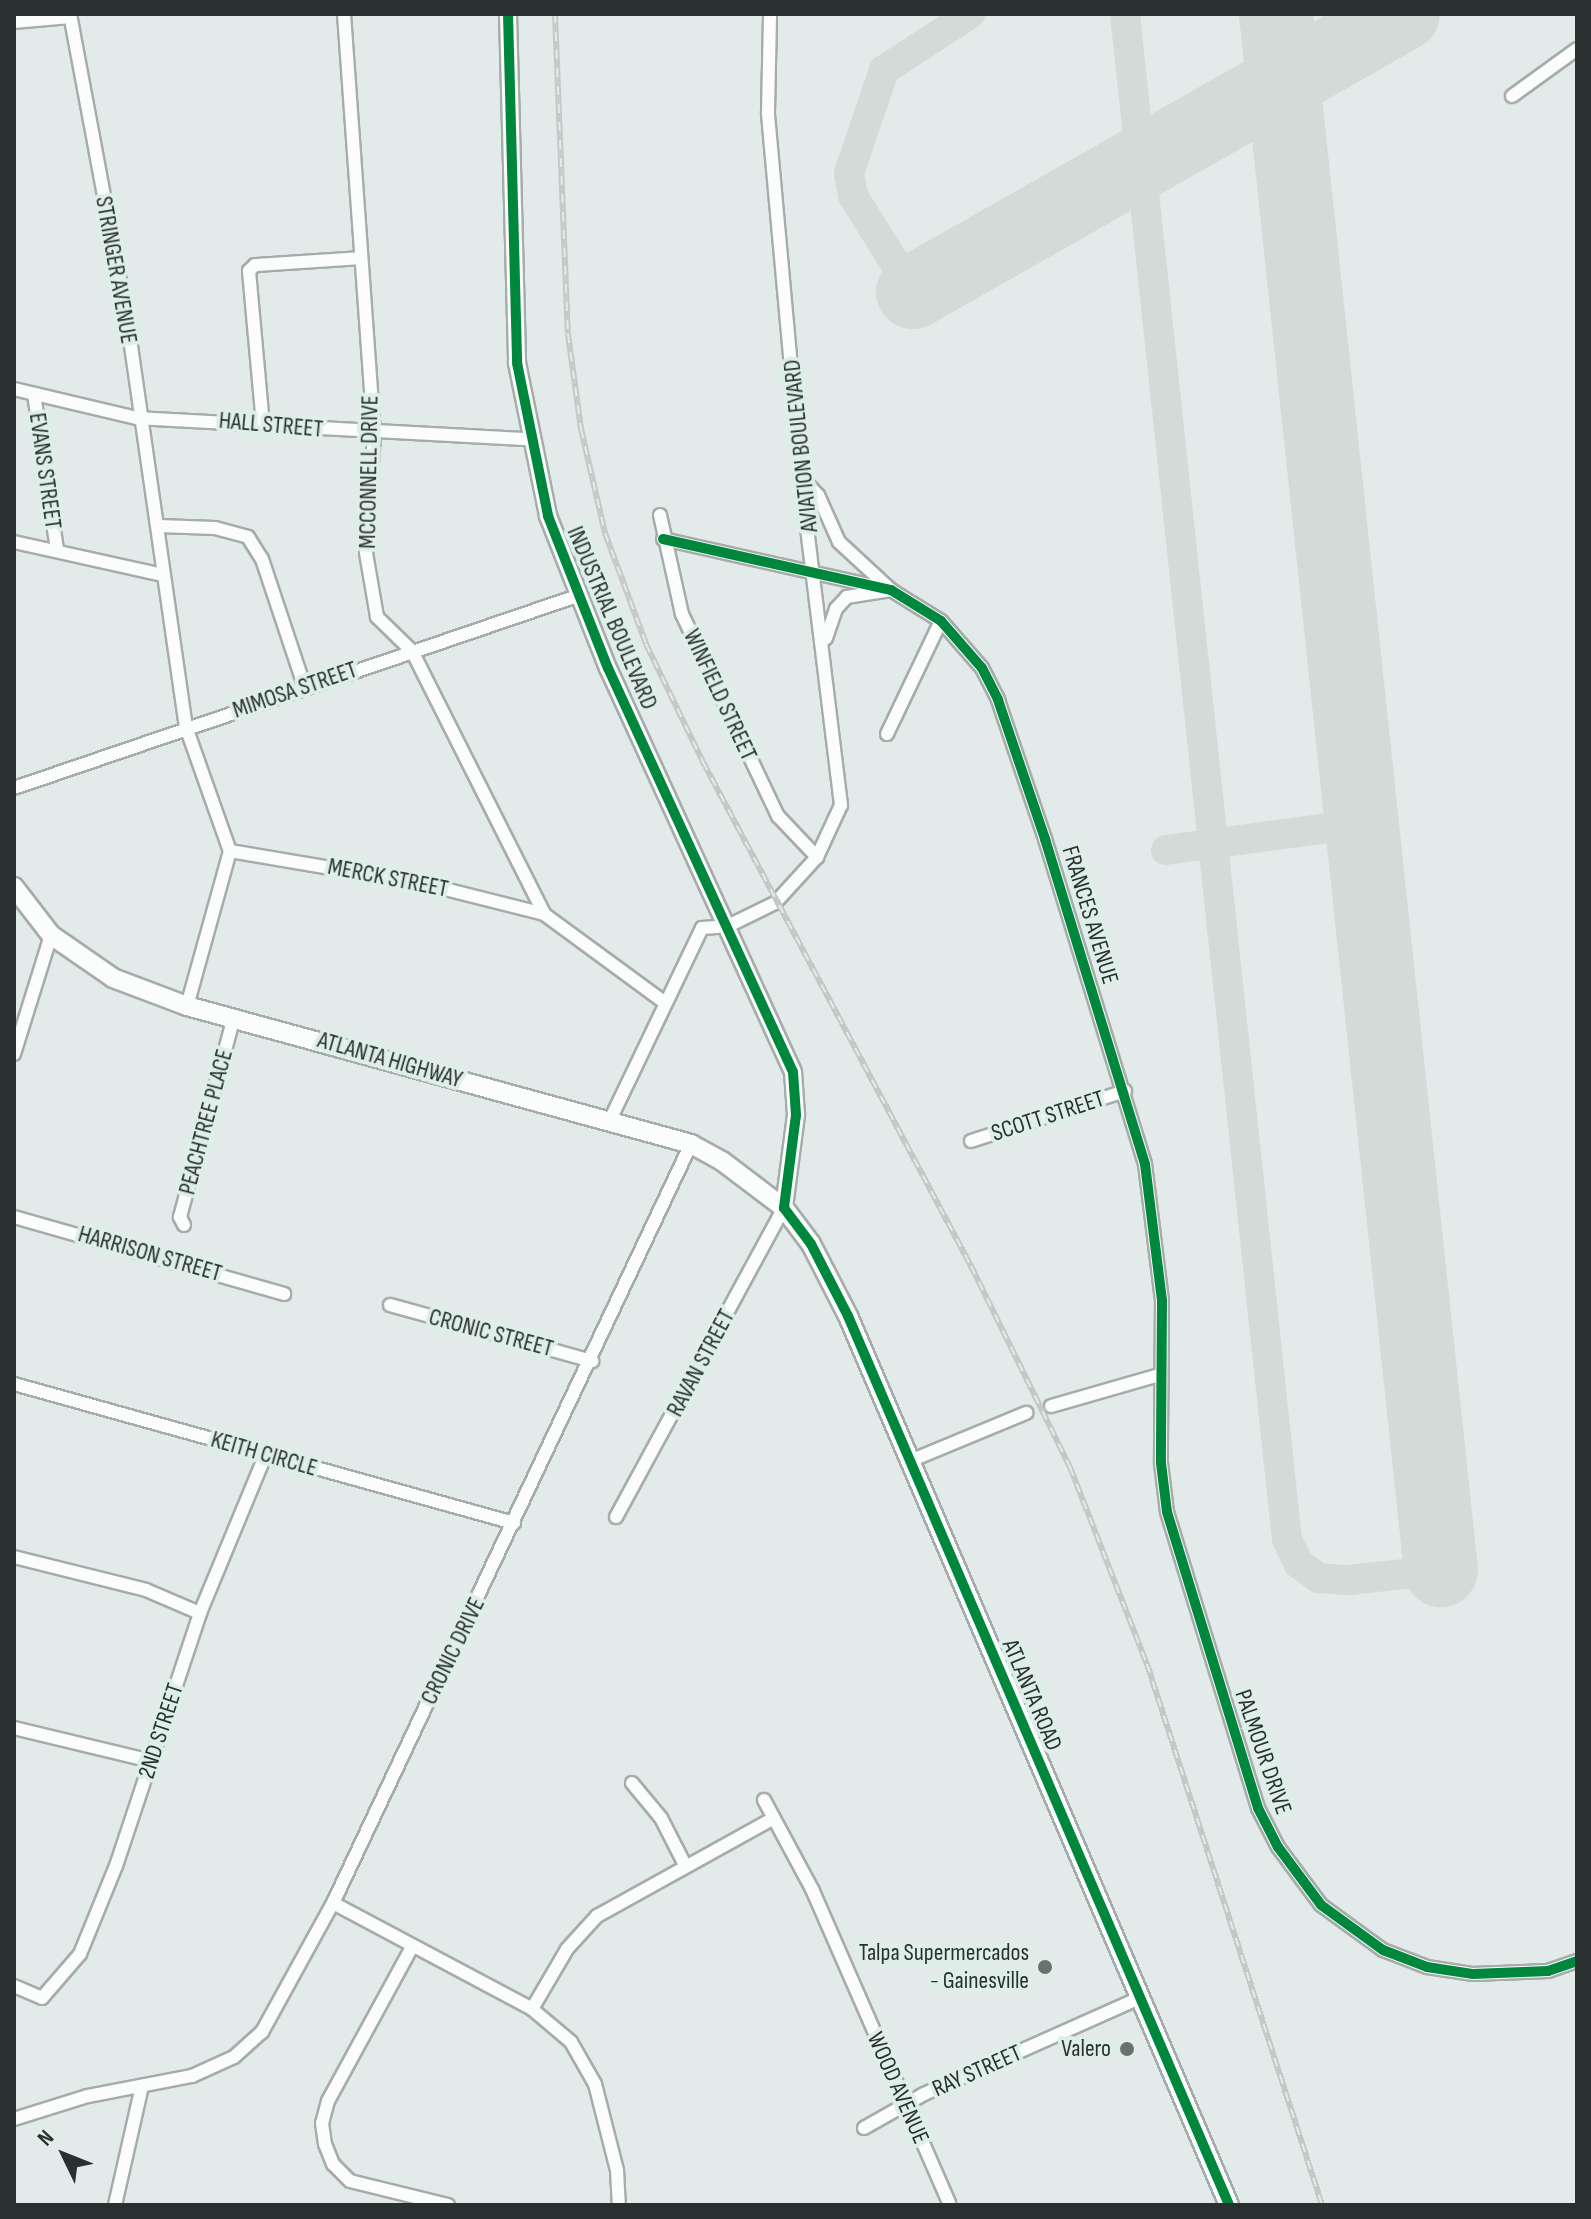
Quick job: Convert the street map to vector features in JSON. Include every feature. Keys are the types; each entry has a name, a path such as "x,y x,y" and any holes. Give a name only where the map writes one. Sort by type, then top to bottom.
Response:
{"main road":[{"name":"ATLANTA HIGHWAY","path":"14,887 51,935 113,978 187,1006 691,1144 722,1161 784,1208"},
{"name":"ATLANTA ROAD","path":"784,1208 811,1244 842,1304 1137,1999 1229,2205"}],"street":[{"name":"MCCONNELL DRIVE","path":"344,14 374,434 368,566 377,617 412,651 544,914 664,1002"},
{"name":"INDUSTRIAL BOULEVARD","path":"508,14 517,363 548,516 577,596 793,1072 796,1115 784,1208"},
{"name":"AVIATION BOULEVARD","path":"728,926 775,903 817,857 841,805 816,577 801,477 768,112 770,14"},
{"path":"14,22 70,15"},
{"name":"STRINGER AVENUE","path":"70,15 128,325 137,418 159,526 163,575 186,727 230,851"},
{"path":"1512,96 1577,49"},
{"path":"263,425 249,271 255,265 360,258"},
{"name":"HALL STREET","path":"14,389 137,418 374,434 531,439"},
{"name":"EVANS STREET","path":"34,394 57,549"},
{"name":"FRANCES AVENUE","path":"801,477 818,495 839,542 891,590 941,621 982,668 998,700 1125,1091 1156,1225 1162,1300 1159,1375"},
{"name":"WINFIELD STREET","path":"660,515 682,614 778,816 817,857"},
{"path":"159,526 215,528 248,537 262,559 304,685"},
{"name":"FRANCES AVENUE","path":"663,539 816,577 859,579 891,590"},
{"path":"14,542 57,549 163,575"},
{"path":"823,645 836,609 847,597 891,590"},
{"name":"MIMOSA STREET","path":"14,788 304,685 577,596"},
{"path":"887,734 941,621"},
{"path":"187,1006 230,851"},
{"name":"MERCK STREET","path":"230,851 425,884 544,914"},
{"path":"610,1120 702,928 728,926"},
{"path":"15,1049 51,935"},
{"name":"PEACHTREE PLACE","path":"184,1225 180,1217 234,1017"},
{"name":"SCOTT STREET","path":"971,1141 1125,1091"},
{"name":"CRONIC DRIVE","path":"14,2119 206,2070 234,2057 262,2032 333,1903 592,1361 691,1144"},
{"name":"RAVAN STREET","path":"616,1517 784,1208"},
{"name":"HARRISON STREET","path":"14,1217 284,1294"},
{"name":"CRONIC STREET","path":"390,1305 592,1361"},
{"path":"1051,1406 1159,1375"},
{"name":"PALMOUR DRIVE","path":"1159,1375 1161,1463 1179,1564 1258,1808 1300,1880 1321,1905 1383,1950 1427,1967 1516,1975 1577,1961"},
{"name":"KEITH CIRCLE","path":"14,1384 514,1523"},
{"path":"910,1461 1026,1413"},
{"name":"2ND STREET","path":"14,1986 42,1998 80,1954 151,1761 200,1613 266,1454"},
{"path":"14,1557 146,1590 200,1613"},
{"path":"14,1728 151,1761"},
{"path":"632,1783 661,1818 685,1865"},
{"name":"WOOD AVENUE","path":"764,1800 812,1889 949,2203"},
{"path":"532,2009 567,1949 588,1925 685,1865 772,1819"},
{"path":"333,1903 532,2009 571,2042 595,2084 617,2170 619,2205"},
{"path":"412,1947 328,2101 322,2123 325,2144 333,2164 350,2181 448,2205"},
{"name":"RAY STREET","path":"864,2128 905,2104 1137,1999"},
{"path":"115,2205 142,2086"}],"taxiway":[{"path":"913,292 853,196 849,173 884,70 970,14"},
{"path":"1125,14 1287,1539 1298,1563 1319,1578 1349,1580 1441,1570"},
{"path":"1166,850 1359,824"}],"runway":[{"path":"1276,14 1441,1570"},
{"path":"913,292 1403,14"}],"railway":[{"path":"555,14 568,334 581,429 605,533 646,644 703,762 971,1266 1070,1467 1147,1664 1322,2205"}],"cycle path":[{"path":"508,14 517,363 548,516 608,668 793,1072 796,1115 784,1208 811,1244 848,1316 1229,2205"},
{"path":"663,539 891,590 941,621 982,668 998,700 1045,839 1145,1164 1162,1300 1161,1463 1167,1512 1258,1808 1278,1847 1321,1905 1383,1950 1427,1967 1473,1974 1548,1971 1577,1961"}],"place":[{"name":"Talpa Supermercados - Gainesville","path":"1045,1967"},
{"name":"Valero","path":"1127,2049"}]}
